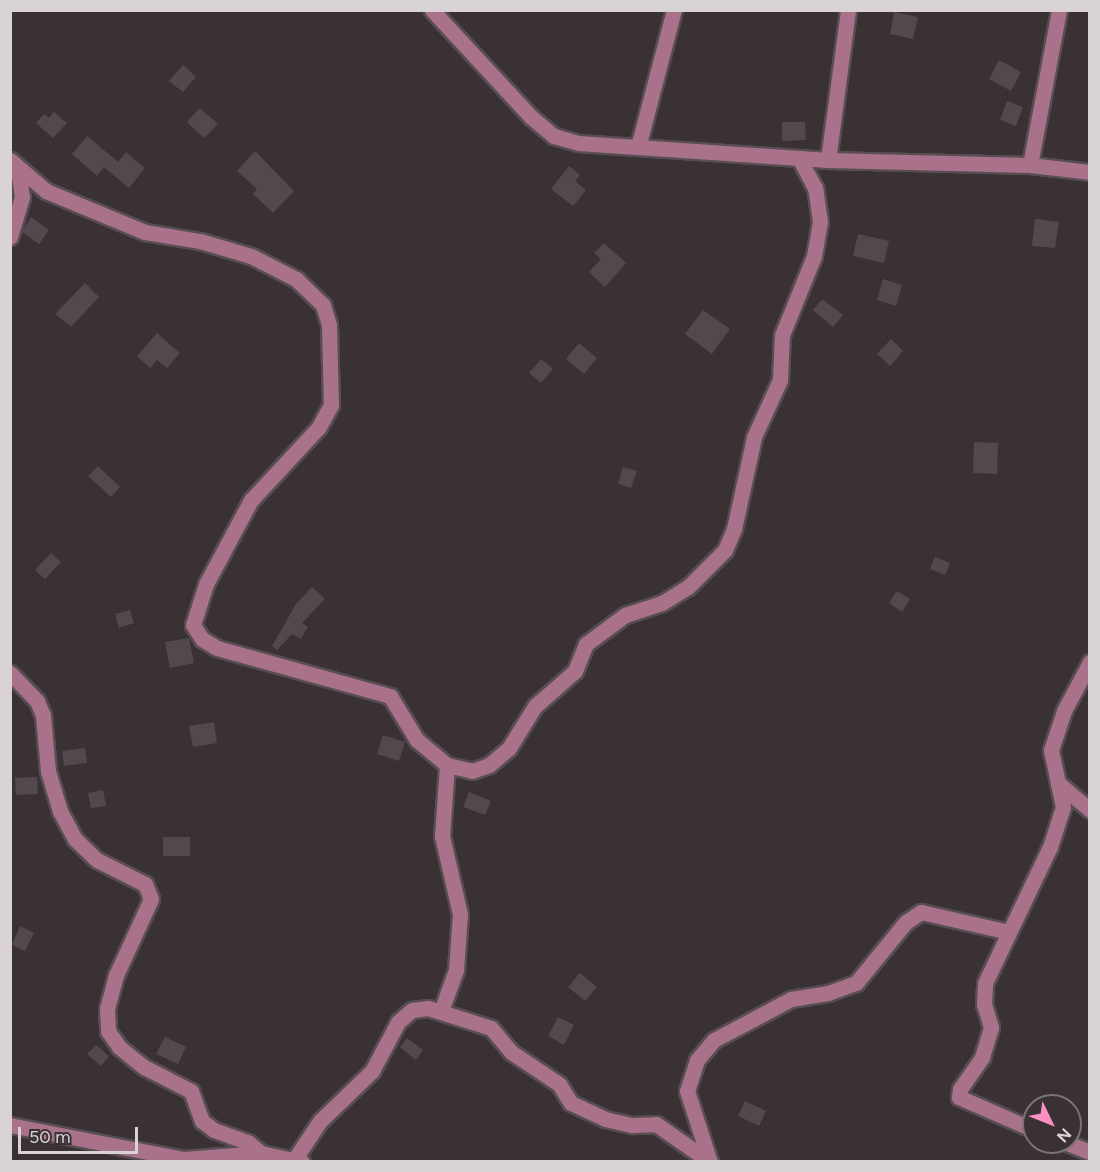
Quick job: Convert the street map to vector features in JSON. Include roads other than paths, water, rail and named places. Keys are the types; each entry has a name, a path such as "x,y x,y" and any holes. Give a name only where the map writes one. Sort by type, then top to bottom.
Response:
{"street":[{"path":"432,10 531,117 554,136 578,143 800,158 1030,165 1089,172"},
{"path":"639,147 674,10"},
{"path":"828,159 848,10"},
{"path":"1030,165 1059,10"},
{"path":"14,164 46,191 145,232 200,241 251,256 296,279 323,305 329,325 331,405 318,428 251,500 206,584 193,624 202,639 217,648 390,696 417,740 447,765 472,771 489,765 508,748 536,706 575,671 586,645 624,615 662,603 688,587 725,550 734,529 754,437 780,380 782,335 814,256 818,211 815,188 800,158"},
{"path":"10,237 22,197 14,164"},
{"path":"1022,1125 960,1097 960,1089 982,1058 991,1027 984,1004 985,983 1050,847 1063,807 1051,750 1064,711 1089,662"},
{"path":"10,673 16,685 43,715 48,771 60,811 75,839 97,860 145,884 151,899 116,975 107,1010 108,1031 119,1047 144,1067 191,1091 202,1120 208,1125 249,1143 261,1153"},
{"path":"441,1011 456,970 460,914 442,836 447,765"},
{"path":"1058,783 1089,810"},
{"path":"710,1161 687,1091 697,1060 714,1040 791,999 828,993 856,982 906,922 921,912 1009,932"},
{"path":"10,1125 183,1159 261,1153 299,1159 320,1122 372,1071 398,1022 412,1010 441,1011 490,1028 511,1052 559,1084 571,1103 605,1119 632,1125 656,1124 710,1161"}]}
